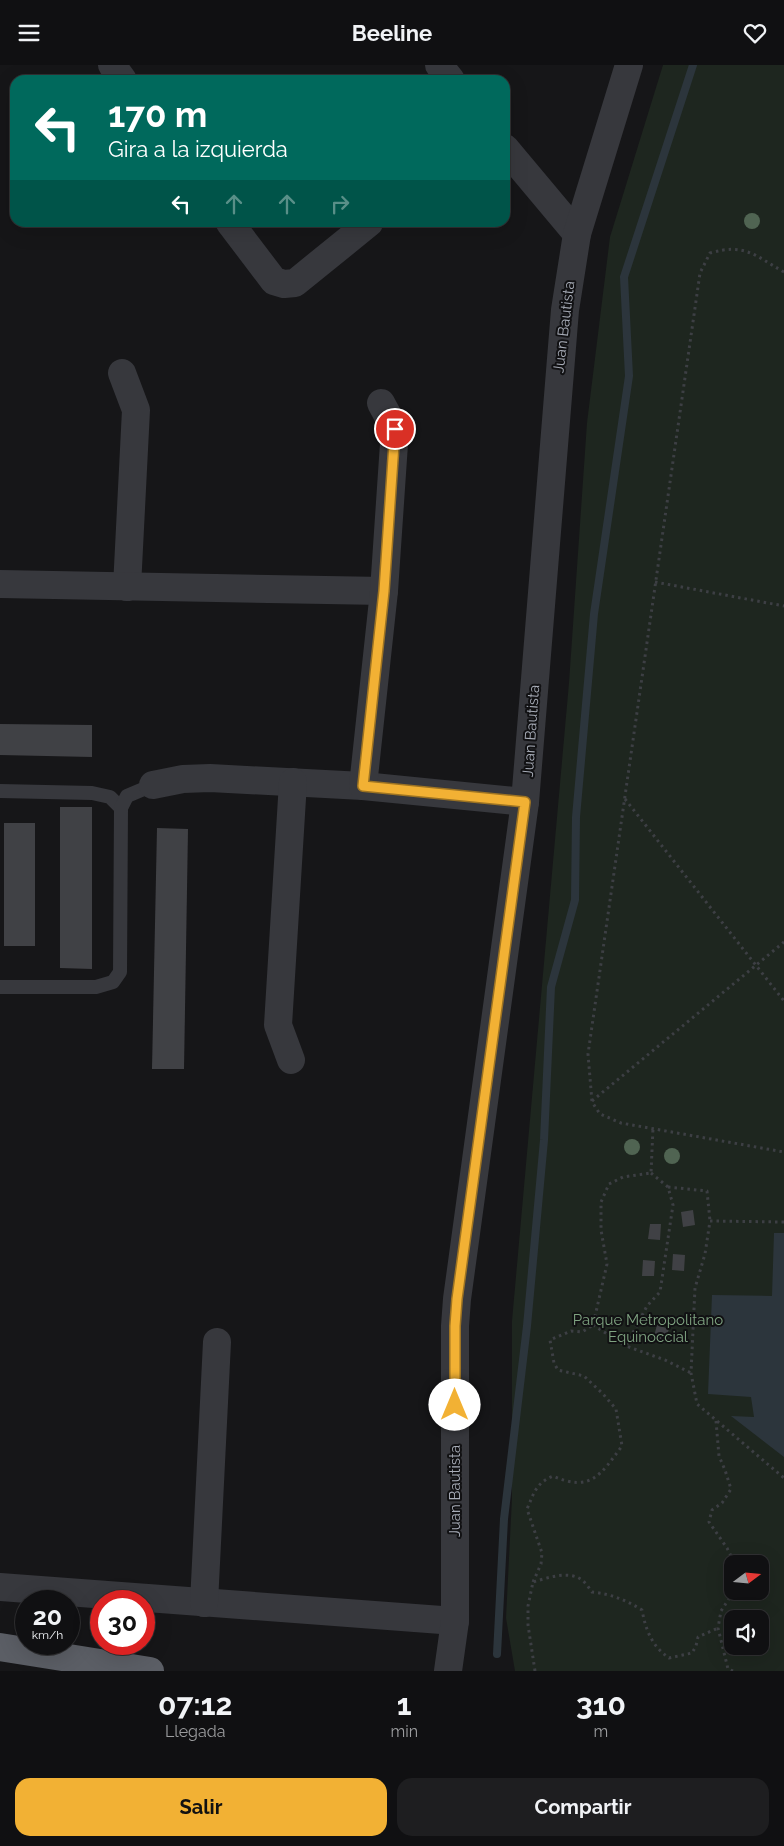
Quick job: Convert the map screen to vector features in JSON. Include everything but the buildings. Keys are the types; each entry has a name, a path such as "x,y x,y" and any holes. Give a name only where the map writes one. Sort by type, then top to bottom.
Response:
{"highway":[{"path":"0,1647 150,1671"}],"street":[{"path":"439,65 447,75"},
{"name":"Juan Bautista","path":"448,1671 455,1621 455,1326 457,1299 525,802 564,310 577,235 629,65"},
{"path":"510,154 577,235"},
{"path":"233,227 274,281 284,284 296,283 364,227"},
{"path":"122,373 136,410 127,587"},
{"path":"363,786 384,591 395,429 381,403"},
{"path":"0,584 384,591"},
{"path":"152,785 183,779 210,778 363,786 525,802"},
{"path":"291,1060 278,1025 293,782"},
{"path":"204,1603 217,1342"},
{"path":"0,1587 455,1621"}],"lane":[{"path":"0,987 96,987 113,982 120,972 121,808 128,796 152,785"},
{"path":"0,791 92,793 110,797 121,808"}],"path":[{"path":"784,272 747,251 728,248 710,253 700,273 588,1054 592,1102 600,1115 621,1123 784,1152"},
{"path":"655,582 784,606"},
{"path":"625,799 784,1001"},
{"path":"592,1102 784,942"},
{"path":"651,1173 653,1128"},
{"path":"535,1671 528,1625 528,1606 532,1582 541,1564 542,1553 527,1509 533,1494 542,1480 553,1476 565,1481 592,1480 602,1474 622,1446 616,1409 584,1376 558,1370 554,1363 550,1340 570,1331 582,1332 593,1325 608,1264 601,1230 601,1202 609,1184 623,1177 651,1173 668,1187 707,1191 710,1221 705,1254 695,1288 691,1373 697,1404 784,1478"},
{"path":"626,1346 647,1306 660,1292 673,1205 668,1187"},
{"path":"710,1221 784,1223"},
{"path":"593,1325 626,1346 665,1360 691,1373"},
{"path":"716,1420 719,1456 731,1489 722,1503 712,1510 709,1523 731,1555"},
{"path":"532,1582 569,1574 582,1580 592,1592 609,1594 627,1601 642,1610 648,1636 660,1652 669,1659 692,1653 698,1637 718,1628"},
{"path":"728,1600 721,1611 718,1628 728,1669 734,1671"}],"green space":[{"name":"Parque Metropolitano Equinoccial","path":"663,65 784,65 784,1671 515,1671 506,1618 512,1498 512,1321 569,683 587,423 610,237"}],"shaded area":[{"path":"774,1233 784,1233 784,1457 731,1416 754,1417 751,1397 708,1394 712,1295 772,1296"}],"waterway":[{"path":"497,1654 504,1519 527,1326 544,1140 551,987 575,900 576,817 594,614 629,376 624,277 693,65"}],"route":[{"path":"395,429 384,591 363,786 525,802 457,1299 455,1405"}]}
